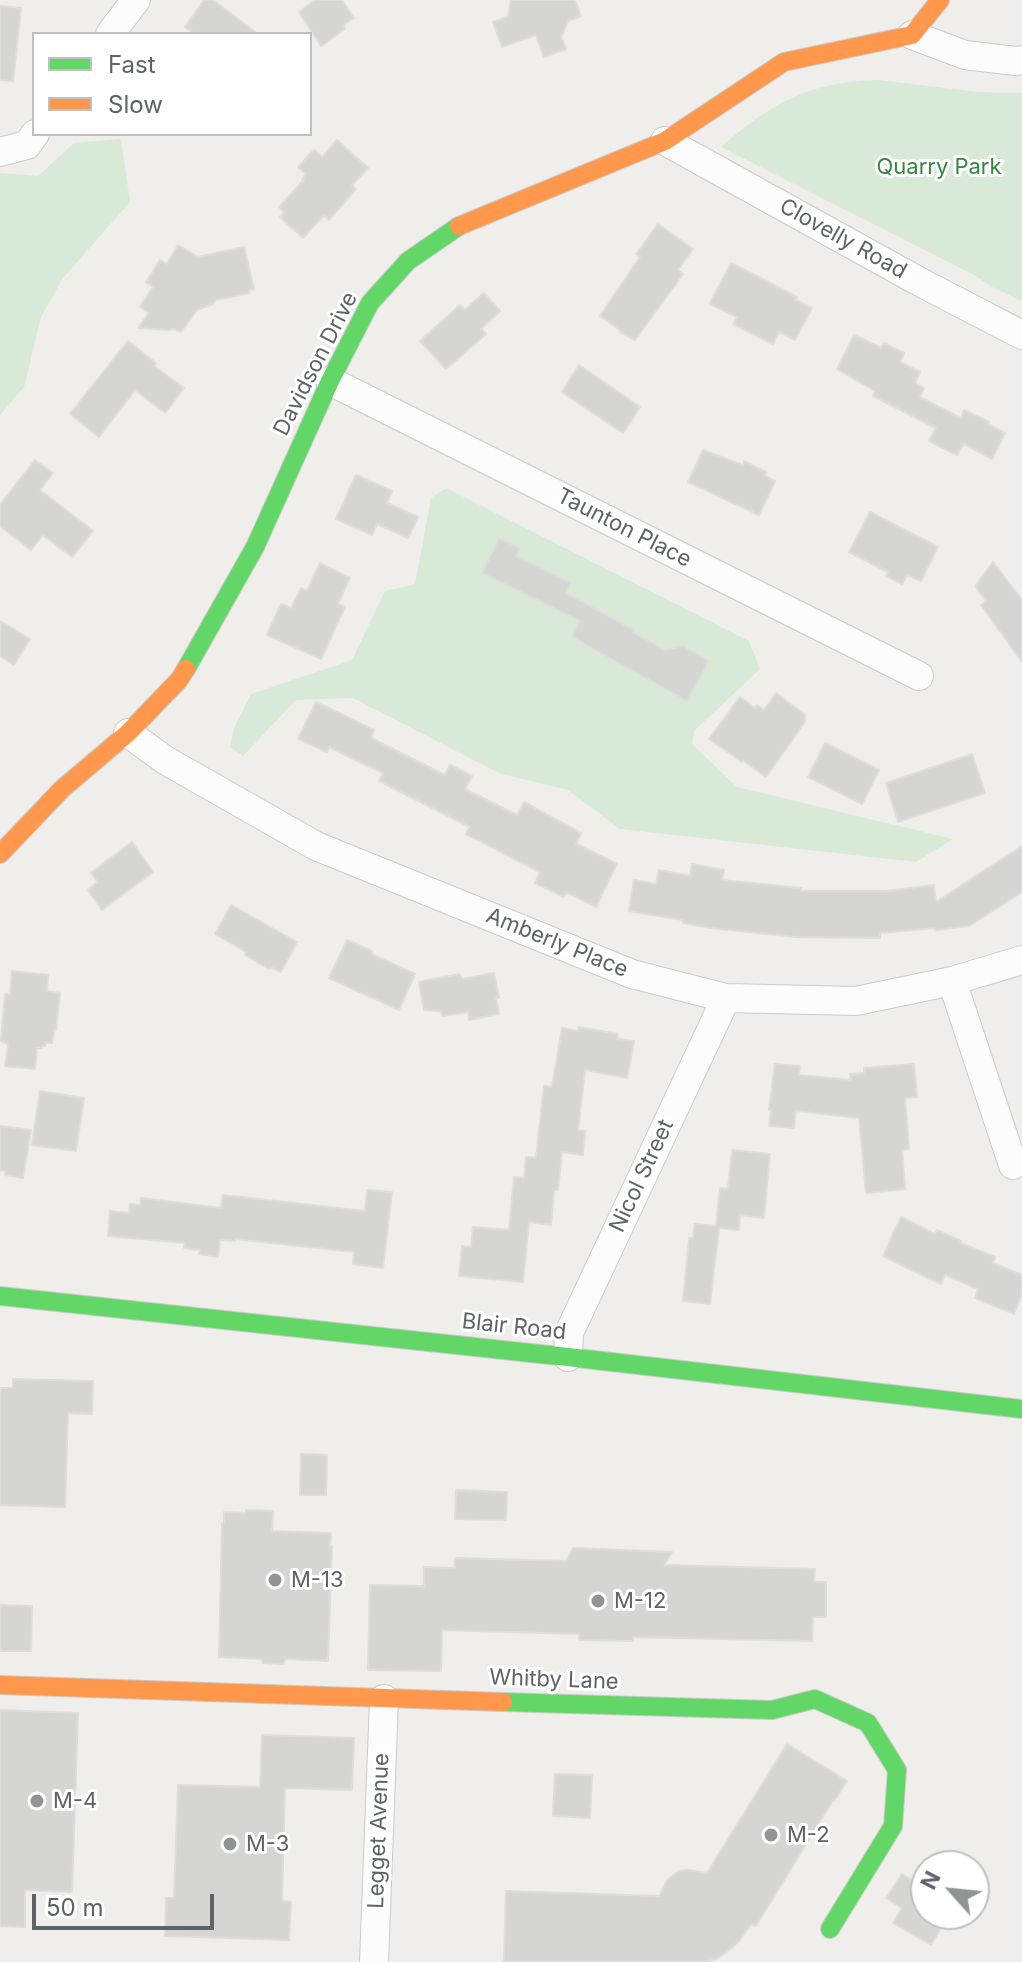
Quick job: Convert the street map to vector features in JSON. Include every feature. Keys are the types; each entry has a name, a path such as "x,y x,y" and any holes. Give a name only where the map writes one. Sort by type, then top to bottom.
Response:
{"street":[{"path":"112,32 136,0"},
{"path":"940,0 912,35 965,55 1022,60"},
{"name":"Davidson Drive","path":"0,854 62,789 128,733 179,680 255,547 330,381 370,303 408,261 460,226 665,141 784,62 912,35"},
{"path":"0,152 27,145 34,136"},
{"name":"Clovelly Road","path":"665,141 1022,335"},
{"name":"Taunton Place","path":"330,381 919,676"},
{"name":"Amberly Place","path":"128,733 165,760 316,846 632,974 726,998 856,1001 952,981 1022,960"},
{"path":"952,981 1013,1165"},
{"name":"Nicol Street","path":"568,1357 569,1333 726,998"},
{"name":"Blair Road","path":"0,1296 1022,1409"},
{"name":"Whitby Lane","path":"0,1685 772,1710 815,1699 868,1723 897,1770 893,1826 830,1929"},
{"name":"Legget Avenue","path":"374,1962 384,1699"}],"green space":[{"name":"Quarry Park","path":"879,80 979,92 1022,93 1022,301 721,147 758,118 793,97 832,85"},
{"path":"121,139 130,202 63,278 41,317 24,387 0,415 0,173 38,176 74,143"},
{"path":"446,488 749,641 760,669 694,731 692,744 737,787 953,839 916,862 620,829 568,790 501,774 353,698 296,700 243,756 230,747 234,728 251,694 352,660 385,591 415,584 431,498"}],"building":[{"path":"204,0 213,0 255,32 192,32 185,27"},
{"path":"315,0 342,0 354,18 343,25 345,29 321,46 299,12"},
{"path":"511,0 575,0 581,16 568,21 561,37 566,49 544,57 536,35 502,47 493,22 508,17"},
{"path":"0,6 21,8 13,81 0,80"},
{"path":"337,140 368,168 352,185 356,189 329,220 324,215 303,238 280,217 285,212 279,207 304,180 306,174 298,167 314,150 322,157"},
{"path":"658,224 693,249 678,270 683,274 635,340 600,316 640,257 636,254"},
{"path":"178,245 198,257 244,247 254,289 249,293 216,300 197,310 181,332 138,328 149,313 140,307 153,287 146,282 160,260 167,264"},
{"path":"731,263 812,308 795,340 779,332 773,344 733,324 737,317 710,304"},
{"path":"484,293 500,311 481,329 486,334 446,369 420,341 460,305 465,310"},
{"path":"854,335 881,348 884,343 904,353 900,362 920,372 915,383 924,388 920,397 961,418 964,410 1005,433 992,459 964,444 957,455 929,441 936,428 873,396 875,391 837,369"},
{"path":"128,341 156,363 154,366 184,388 165,413 135,390 99,437 70,414"},
{"path":"579,365 640,407 623,433 562,392"},
{"path":"703,450 743,465 744,461 766,472 764,475 775,481 759,515 688,482"},
{"path":"35,460 53,473 40,490 93,531 72,557 43,535 31,550 0,526 0,505"},
{"path":"356,475 392,491 387,503 418,517 408,538 377,524 372,535 336,519"},
{"path":"870,512 938,547 921,581 907,575 902,584 886,576 888,572 849,552"},
{"path":"499,538 520,548 516,556 571,583 566,593 664,650 683,646 709,661 687,701 572,637 580,621 482,573"},
{"path":"993,562 1022,600 1022,662 981,605 986,601 975,586"},
{"path":"320,563 350,578 338,604 345,607 321,659 267,635 281,604 291,608 301,588 307,591"},
{"path":"0,621 30,639 14,665 0,656"},
{"path":"776,693 805,715 805,722 766,777 709,739 740,697 755,708 757,705 764,710"},
{"path":"316,702 374,730 371,738 445,775 450,765 472,776 465,789 517,815 524,802 581,833 576,844 617,864 596,907 566,892 564,897 535,883 540,872 466,834 470,827 379,781 383,773 329,747 327,752 298,739"},
{"path":"825,743 879,770 862,804 808,777"},
{"path":"972,754 985,793 898,822 886,783"},
{"path":"132,842 153,872 102,910 88,890 98,882 91,873"},
{"path":"1022,846 1022,892 969,926 880,933 880,938 796,937 711,928 629,911 634,880 656,884 659,870 690,876 692,864 724,870 722,880 801,888 801,891 886,891 934,885 936,902"},
{"path":"231,905 297,942 281,972 269,969 215,934"},
{"path":"347,940 415,974 399,1010 329,978"},
{"path":"12,971 48,975 47,991 60,993 52,1043 46,1042 42,1048 37,1048 35,1069 5,1066 8,1044 1,1041 5,994 10,995"},
{"path":"494,973 499,1014 469,1020 468,1012 442,1016 441,1011 424,1010 419,982 459,974 463,979"},
{"path":"579,1027 618,1034 617,1039 634,1041 627,1078 585,1070 578,1130 585,1131 583,1155 562,1152 551,1225 529,1222 523,1282 459,1276 462,1246 471,1247 473,1227 509,1230 514,1177 524,1178 526,1157 536,1158 544,1086 552,1087 562,1028 578,1031"},
{"path":"775,1064 800,1066 799,1075 851,1080 850,1074 864,1073 864,1068 914,1064 917,1097 905,1098 909,1149 902,1150 905,1189 866,1193 859,1118 796,1111 794,1128 769,1126"},
{"path":"40,1091 84,1098 76,1151 32,1145"},
{"path":"0,1126 31,1130 23,1178 5,1175 5,1171 0,1170"},
{"path":"732,1150 770,1154 764,1218 740,1215 739,1230 719,1228 710,1304 683,1301 689,1238 693,1238 695,1224 716,1226 720,1188 728,1189"},
{"path":"367,1190 392,1192 383,1268 353,1264 354,1252 235,1239 220,1240 218,1257 184,1248 185,1243 108,1236 110,1211 129,1213 130,1204 140,1205 141,1198 221,1208 223,1195 365,1211"},
{"path":"901,1217 995,1257 993,1263 1022,1275 1022,1294 1014,1314 975,1298 978,1289 945,1275 941,1284 883,1256"},
{"path":"13,1379 93,1381 92,1414 68,1413 65,1507 0,1505 0,1388 13,1388"},
{"path":"301,1454 327,1455 326,1495 300,1495"},
{"path":"456,1490 507,1492 506,1520 455,1519"},
{"name":"M-13","path":"246,1510 273,1511 272,1531 331,1533 328,1661 286,1659 283,1664 263,1663 262,1659 219,1657 224,1512 246,1513"},
{"name":"M-12","path":"573,1548 672,1552 664,1565 815,1569 814,1582 826,1582 826,1617 813,1617 812,1641 633,1637 633,1641 579,1640 579,1634 442,1630 441,1671 368,1670 370,1585 424,1586 424,1567 454,1568 455,1558 566,1561"},
{"path":"0,1605 32,1606 31,1651 0,1651"},
{"name":"M-4","path":"0,1710 78,1713 72,1892 25,1890 25,1927 0,1926"},
{"name":"M-3","path":"262,1735 354,1738 352,1790 285,1788 282,1901 291,1902 289,1940 165,1936 166,1898 174,1898 178,1785 260,1787"},
{"name":"M-2","path":"787,1744 847,1781 756,1926 751,1924 728,1951 704,1962 504,1962 506,1891 659,1896 668,1879 679,1871 707,1873"},
{"path":"555,1774 592,1775 590,1818 553,1816"},
{"path":"902,1874 910,1879 910,1930 940,1930 931,1945 893,1923 902,1908 886,1898"}],"traffic: fast":[{"path":"186,669 255,547 330,381 370,303 408,261 459,226"},
{"path":"0,1296 1022,1409"},
{"path":"503,1702 772,1710 815,1699 868,1723 897,1770 893,1826 830,1929"}],"traffic: slow":[{"path":"459,226 665,141 784,62 912,35 940,0"},
{"path":"0,854 62,789 128,733 186,669"},
{"path":"0,1685 503,1702"}],"place":[{"name":"M-13","path":"275,1580"},
{"name":"M-12","path":"598,1601"},
{"name":"M-4","path":"37,1801"},
{"name":"M-2","path":"771,1835"},
{"name":"M-3","path":"230,1844"}]}
